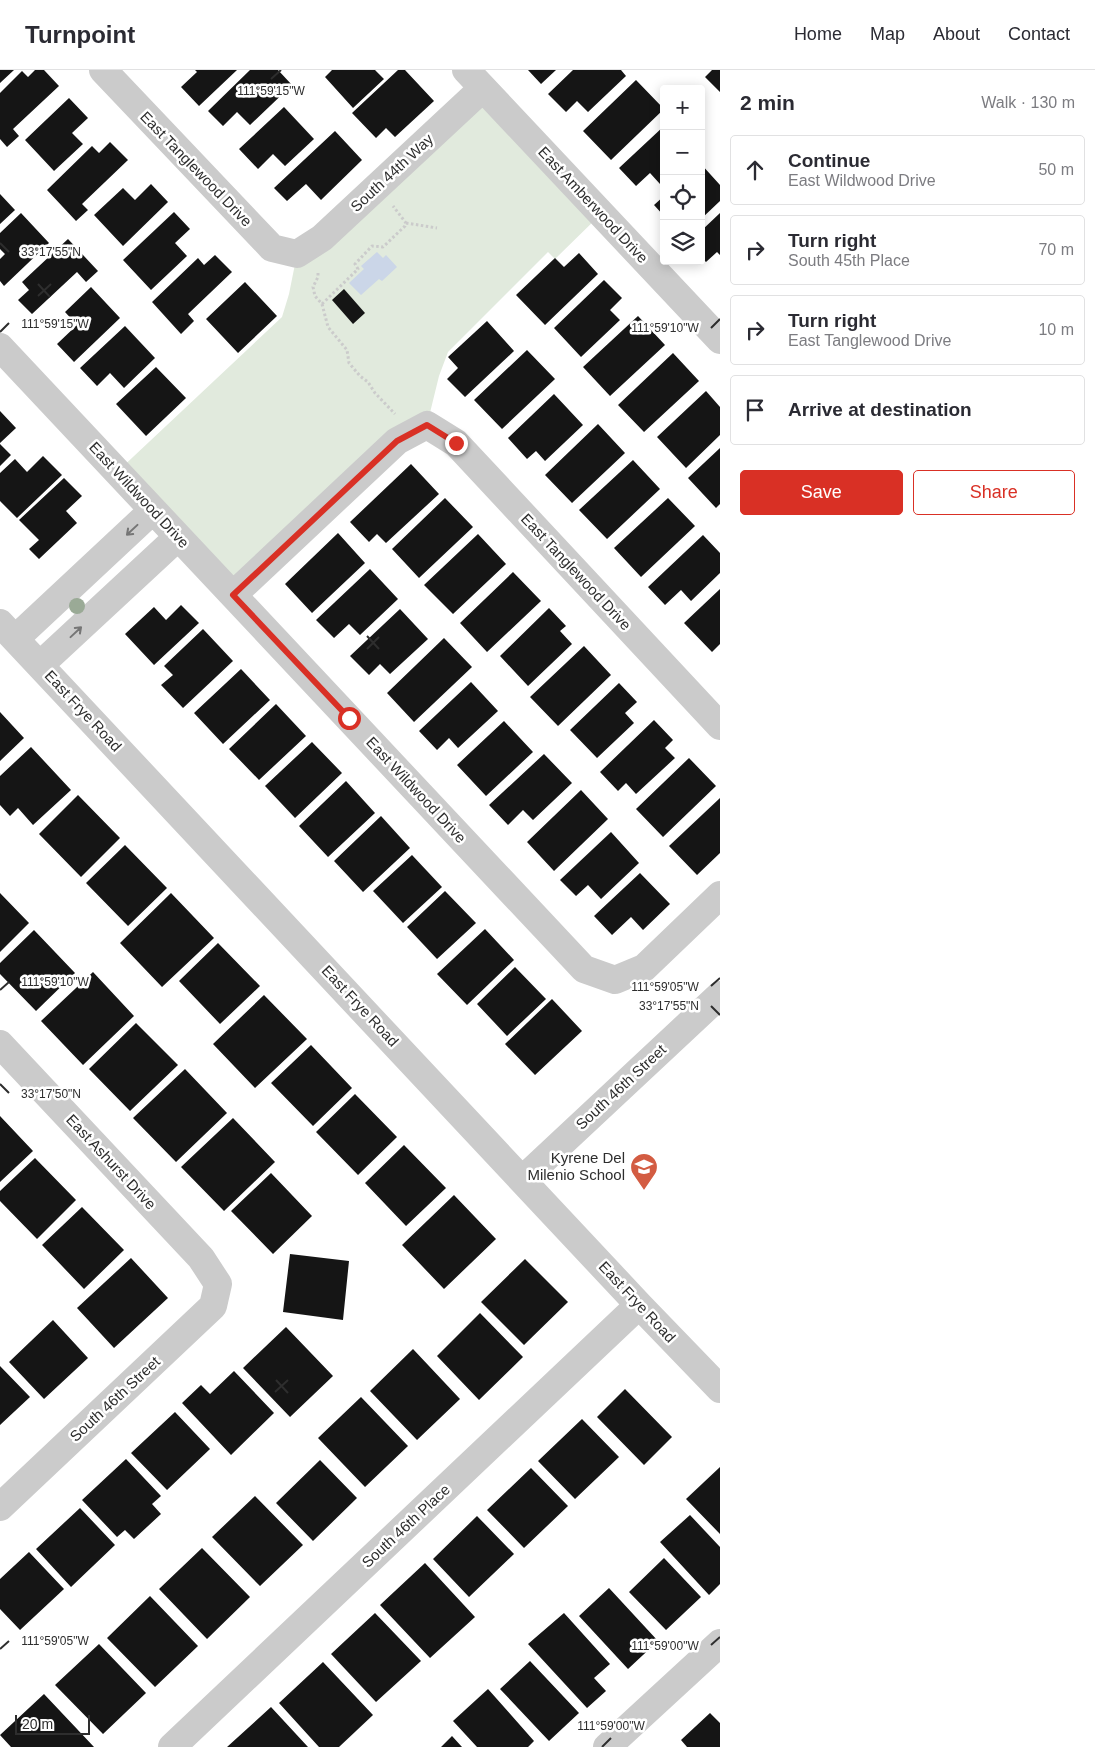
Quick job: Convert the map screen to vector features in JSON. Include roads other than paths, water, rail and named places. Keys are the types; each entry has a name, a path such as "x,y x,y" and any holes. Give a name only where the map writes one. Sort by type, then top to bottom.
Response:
{"street":[{"name":"East Tanglewood Drive","path":"103,70 272,248 303,250"},
{"name":"South 44th Way","path":"303,250 322,238 376,187 475,79"},
{"name":"East Amberwood Drive","path":"475,79 720,340"},
{"name":"East Wildwood Drive","path":"0,347 584,969 615,980 644,968 720,895"},
{"name":"East Tanglewood Drive","path":"233,595 397,441 419,430 456,443 720,726"},
{"path":"8,631 84,575 153,510"},
{"path":"40,665 178,537"},
{"path":"84,575 109,601"},
{"name":"East Frye Road","path":"8,631 639,1305 720,1389"},
{"name":"South 46th Street","path":"522,1180 720,995"},
{"name":"East Ashurst Drive","path":"0,1044 201,1258 218,1284"},
{"name":"South 46th Street","path":"0,1507 212,1306 218,1284"},
{"name":"South 46th Place","path":"172,1747 639,1305"},
{"path":"607,1747 720,1643"}],"water":[{"path":"377,252 383,258 386,255 397,267 382,281 379,279 361,295 349,283 364,269 361,266"}],"place":[{"name":"Kyrene Del Milenio School","path":"644,1191"}]}
